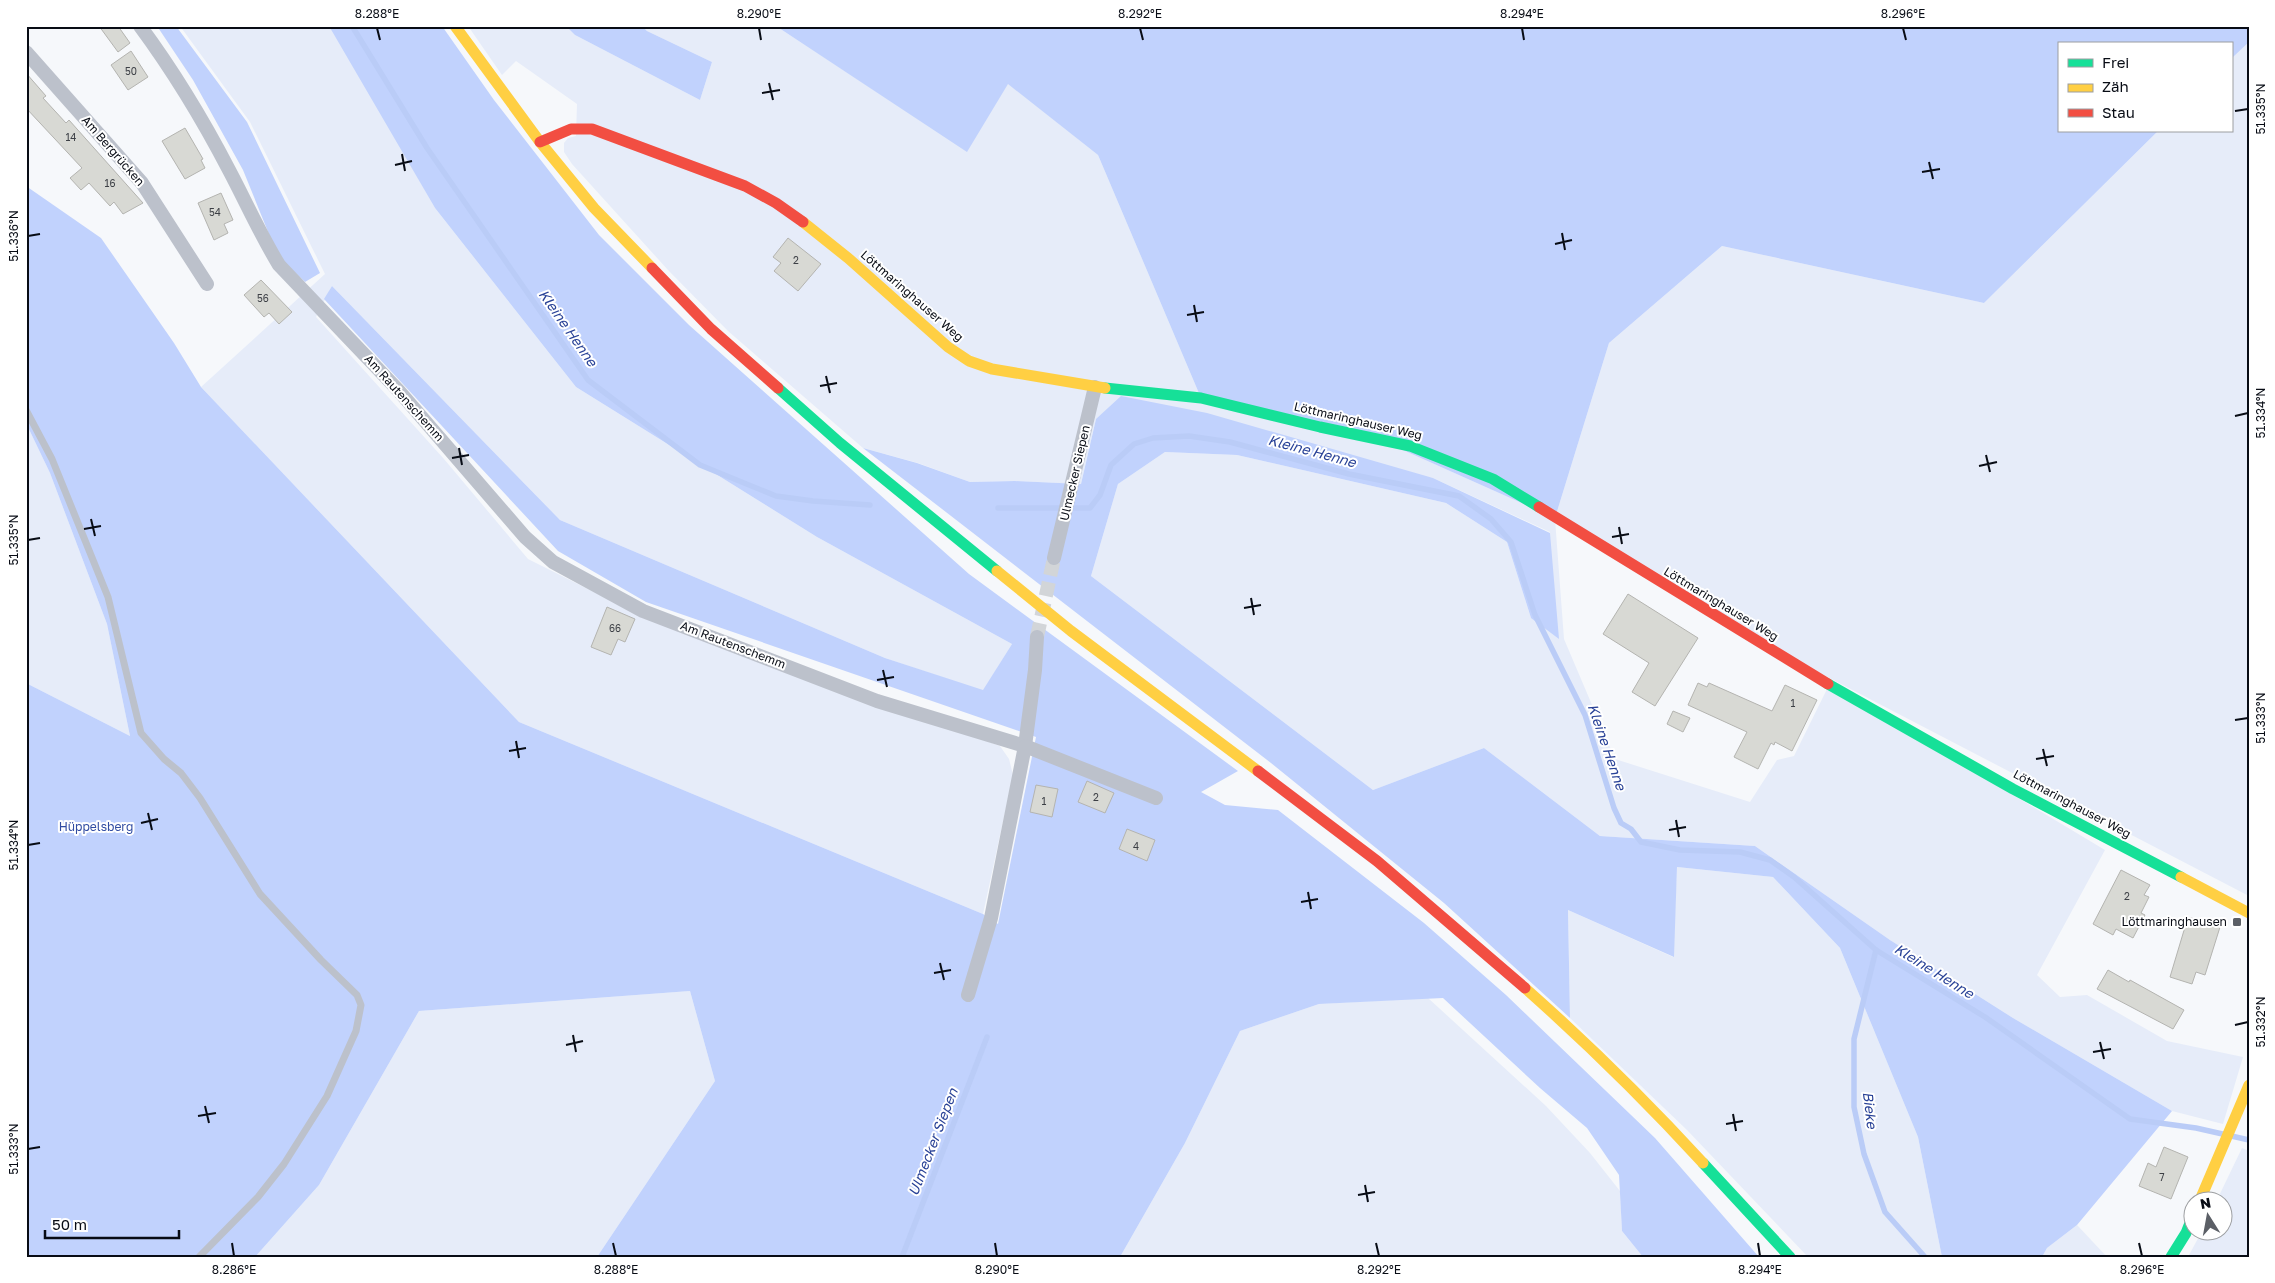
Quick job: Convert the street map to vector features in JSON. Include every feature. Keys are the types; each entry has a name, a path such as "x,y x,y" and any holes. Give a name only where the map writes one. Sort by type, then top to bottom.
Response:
{"street":[{"name":"Am Rautenschemm","path":"140,26 182,86 229,170 264,241 279,265 399,391 525,537 553,562 642,611 878,701 1025,746"},
{"path":"454,26 484,69 540,142 594,208 711,329 840,443 1071,631 1377,861 1474,944 1570,1028 1645,1102 1790,1257"},
{"name":"Am Bergrücken","path":"26,52 142,183 207,284"},
{"name":"Löttmaringhauser Weg","path":"540,142 570,130 592,129 745,186 792,213 848,258 948,347 969,360 992,369 1095,387 1201,398 1419,449 1493,479 1829,685 2013,789 2249,913"},
{"name":"Ulmecker Siepen","path":"1054,558 1095,387"},
{"path":"968,995 991,918 1025,746 1035,670 1037,638"},
{"path":"1025,746 1156,798"},
{"path":"2204,1190 2249,1085"},
{"path":"2171,1257 2182,1239"}],"lane":[{"path":"26,410 52,459 105,588 116,625 141,733 164,759 181,773 200,798 260,894 303,941 357,995 361,1006 356,1031 327,1096 284,1164 258,1197 199,1257"}],"shaded area":[{"path":"180,26 331,26 435,208 576,387 817,537 1012,644 983,691 885,658 560,520 332,286 316,317 444,459 528,559 622,606 1000,746 1009,759 1013,775 983,914 519,722 201,387 325,274 250,122"},
{"path":"468,26 566,26 575,35 700,100 712,62 647,31 642,26 776,26 967,151 1008,83 1098,155 1201,398 1376,438 1555,518 1609,343 1722,246 1984,303 2157,132 2232,132 2232,58 2249,42 2249,896 1733,628 1555,519 1564,639 1615,759 1750,802 1777,760 1794,756 1829,685 2105,850 2037,975 2060,997 2087,995 2167,1041 2243,1057 2223,1124 2172,1111 2013,1018 1890,940 1755,846 1600,836 1484,748 1373,790 1091,576 1118,484 1165,452 1237,455 1446,503 1507,542 1531,618 1550,532 1433,478 1096,419 1081,484 1015,481 970,482 918,463 863,448 728,331 668,270 572,164 564,152 564,143 568,138 576,136 577,104 516,61 502,75"},
{"path":"26,423 50,473 107,624 130,736 26,683"},
{"path":"1677,867 1773,877 1840,948 1918,1137 1942,1257 1808,1257 1687,1130 1570,1018 1568,910 1673,957"},
{"path":"690,991 715,1081 597,1257 255,1257 319,1185 419,1011"},
{"path":"1428,998 1546,1106 1590,1153 1620,1191 1622,1231 1643,1257 1120,1257 1185,1143 1240,1031 1319,1004"},
{"path":"2242,1148 2249,1151 2249,1257 2188,1257 2197,1240 2232,1240 2232,1190 2222,1190"},
{"path":"2077,1225 2107,1257 2042,1257 2047,1248"}],"green space":[{"path":"157,26 176,26 247,122 320,273 305,282 285,263 273,244 243,170 193,80"},
{"name":"Hüppelsberg","path":"329,26 442,26 494,100 599,235 689,325 969,574 1238,771 1201,792 1225,805 1278,810 1424,923 1506,995 1655,1138 1759,1257 1643,1257 1622,1231 1619,1175 1587,1128 1540,1088 1443,998 1319,1004 1240,1031 1185,1143 1120,1257 597,1257 715,1081 690,991 419,1011 319,1185 255,1257 26,1257 26,683 130,736 107,624 50,473 26,423 26,186 101,238 174,343 201,387 519,722 983,914 998,924 1036,737 646,602 558,551 324,299 332,286 560,520 885,658 983,690 1012,644 817,537 576,387 435,208"},
{"path":"566,26 642,26 647,31 712,62 700,100 575,35"},
{"path":"776,26 2249,26 2249,42 2232,58 2232,42 2058,42 2058,132 2157,132 1984,303 1722,246 1609,343 1555,518 1376,438 1201,398 1098,155 1008,84 967,152"},
{"path":"1121,396 1207,413 1433,478 1550,533 1559,639 1531,618 1507,542 1446,503 1237,455 1165,452 1118,484 1091,576 1373,790 1484,748 1600,836 1755,846 1890,940 2013,1018 2172,1111 2077,1225 2047,1248 2042,1257 1942,1257 1918,1137 1840,948 1773,877 1677,867 1674,957 1568,910 1570,1018 1444,903 1271,763 863,448 917,463 970,482 1015,481 1081,484 1096,419"}],"building":[{"path":"99,26 118,26 130,43 118,52"},
{"path":"131,51 148,77 128,90 111,65"},
{"path":"26,73 46,96 43,98 66,123 69,120 143,203 123,214 114,202 110,206 89,183 81,190 70,178 82,168 26,108"},
{"path":"185,128 203,159 201,160 205,168 185,179 162,141"},
{"path":"221,193 233,220 224,224 228,233 214,240 198,203"},
{"path":"788,238 821,264 798,291 774,271 781,263 773,257"},
{"path":"261,280 292,312 279,324 269,313 264,317 244,295"},
{"path":"1628,594 1698,638 1655,706 1632,692 1649,663 1603,634"},
{"path":"607,607 635,619 625,642 618,639 611,655 591,647"},
{"path":"1698,683 1707,687 1709,683 1772,711 1785,685 1817,700 1792,751 1775,742 1774,745 1771,743 1758,769 1734,757 1747,732 1688,705"},
{"path":"1673,711 1690,718 1683,732 1667,724"},
{"path":"1087,781 1114,793 1105,813 1078,802"},
{"path":"1036,785 1058,789 1052,817 1030,812"},
{"path":"1127,829 1155,840 1147,861 1119,849"},
{"path":"2121,870 2150,885 2144,895 2149,897 2141,913 2145,915 2133,938 2116,929 2113,935 2093,924"},
{"path":"2188,917 2220,927 2205,975 2196,972 2192,984 2170,977"},
{"path":"2108,970 2184,1010 2173,1029 2097,989"},
{"path":"2164,1147 2188,1157 2171,1199 2139,1186 2148,1163 2156,1167"}],"waterway":[{"name":"Kleine Henne","path":"352,26 427,148 588,380 700,465 776,496 870,505"},
{"name":"Kleine Henne","path":"998,508 1090,508 1100,495 1111,465 1134,444 1153,438 1189,436 1230,442 1349,474 1459,496 1491,519 1511,542 1535,615 1585,715 1614,808 1621,823 1631,829 1641,842 1680,850 1740,852 1770,860 1794,877 1876,950 1985,1017 2130,1119 2196,1128 2249,1140"},
{"name":"Bieke","path":"1876,950 1854,1039 1854,1107 1864,1154 1885,1212 1925,1257"},
{"name":"Ulmecker Siepen","path":"902,1257 987,1037"}],"tunnel":[{"path":"1037,637 1054,558"}],"traffic: fast":[{"path":"778,388 840,443 997,571"},
{"path":"1105,388 1201,398 1320,427 1410,446 1493,479 1539,507"},
{"path":"1828,684 2013,789 2181,877"},
{"path":"1703,1163 1790,1257"},
{"path":"2171,1257 2182,1239"}],"traffic: slow":[{"path":"455,26 540,142 594,208 652,268"},
{"path":"803,222 848,258 948,347 969,361 992,369 1105,388"},
{"path":"997,571 1071,631 1258,771"},
{"path":"2181,877 2249,913"},
{"path":"1525,988 1616,1073 1703,1163"},
{"path":"2204,1190 2249,1085"}],"traffic: jam":[{"path":"540,142 571,129 592,129 745,186 776,203 803,222"},
{"path":"652,268 711,329 778,388"},
{"path":"1539,507 1828,684"},
{"path":"1258,771 1377,861 1525,988"}],"place":[{"name":"Löttmaringhausen","path":"2237,922"}]}
